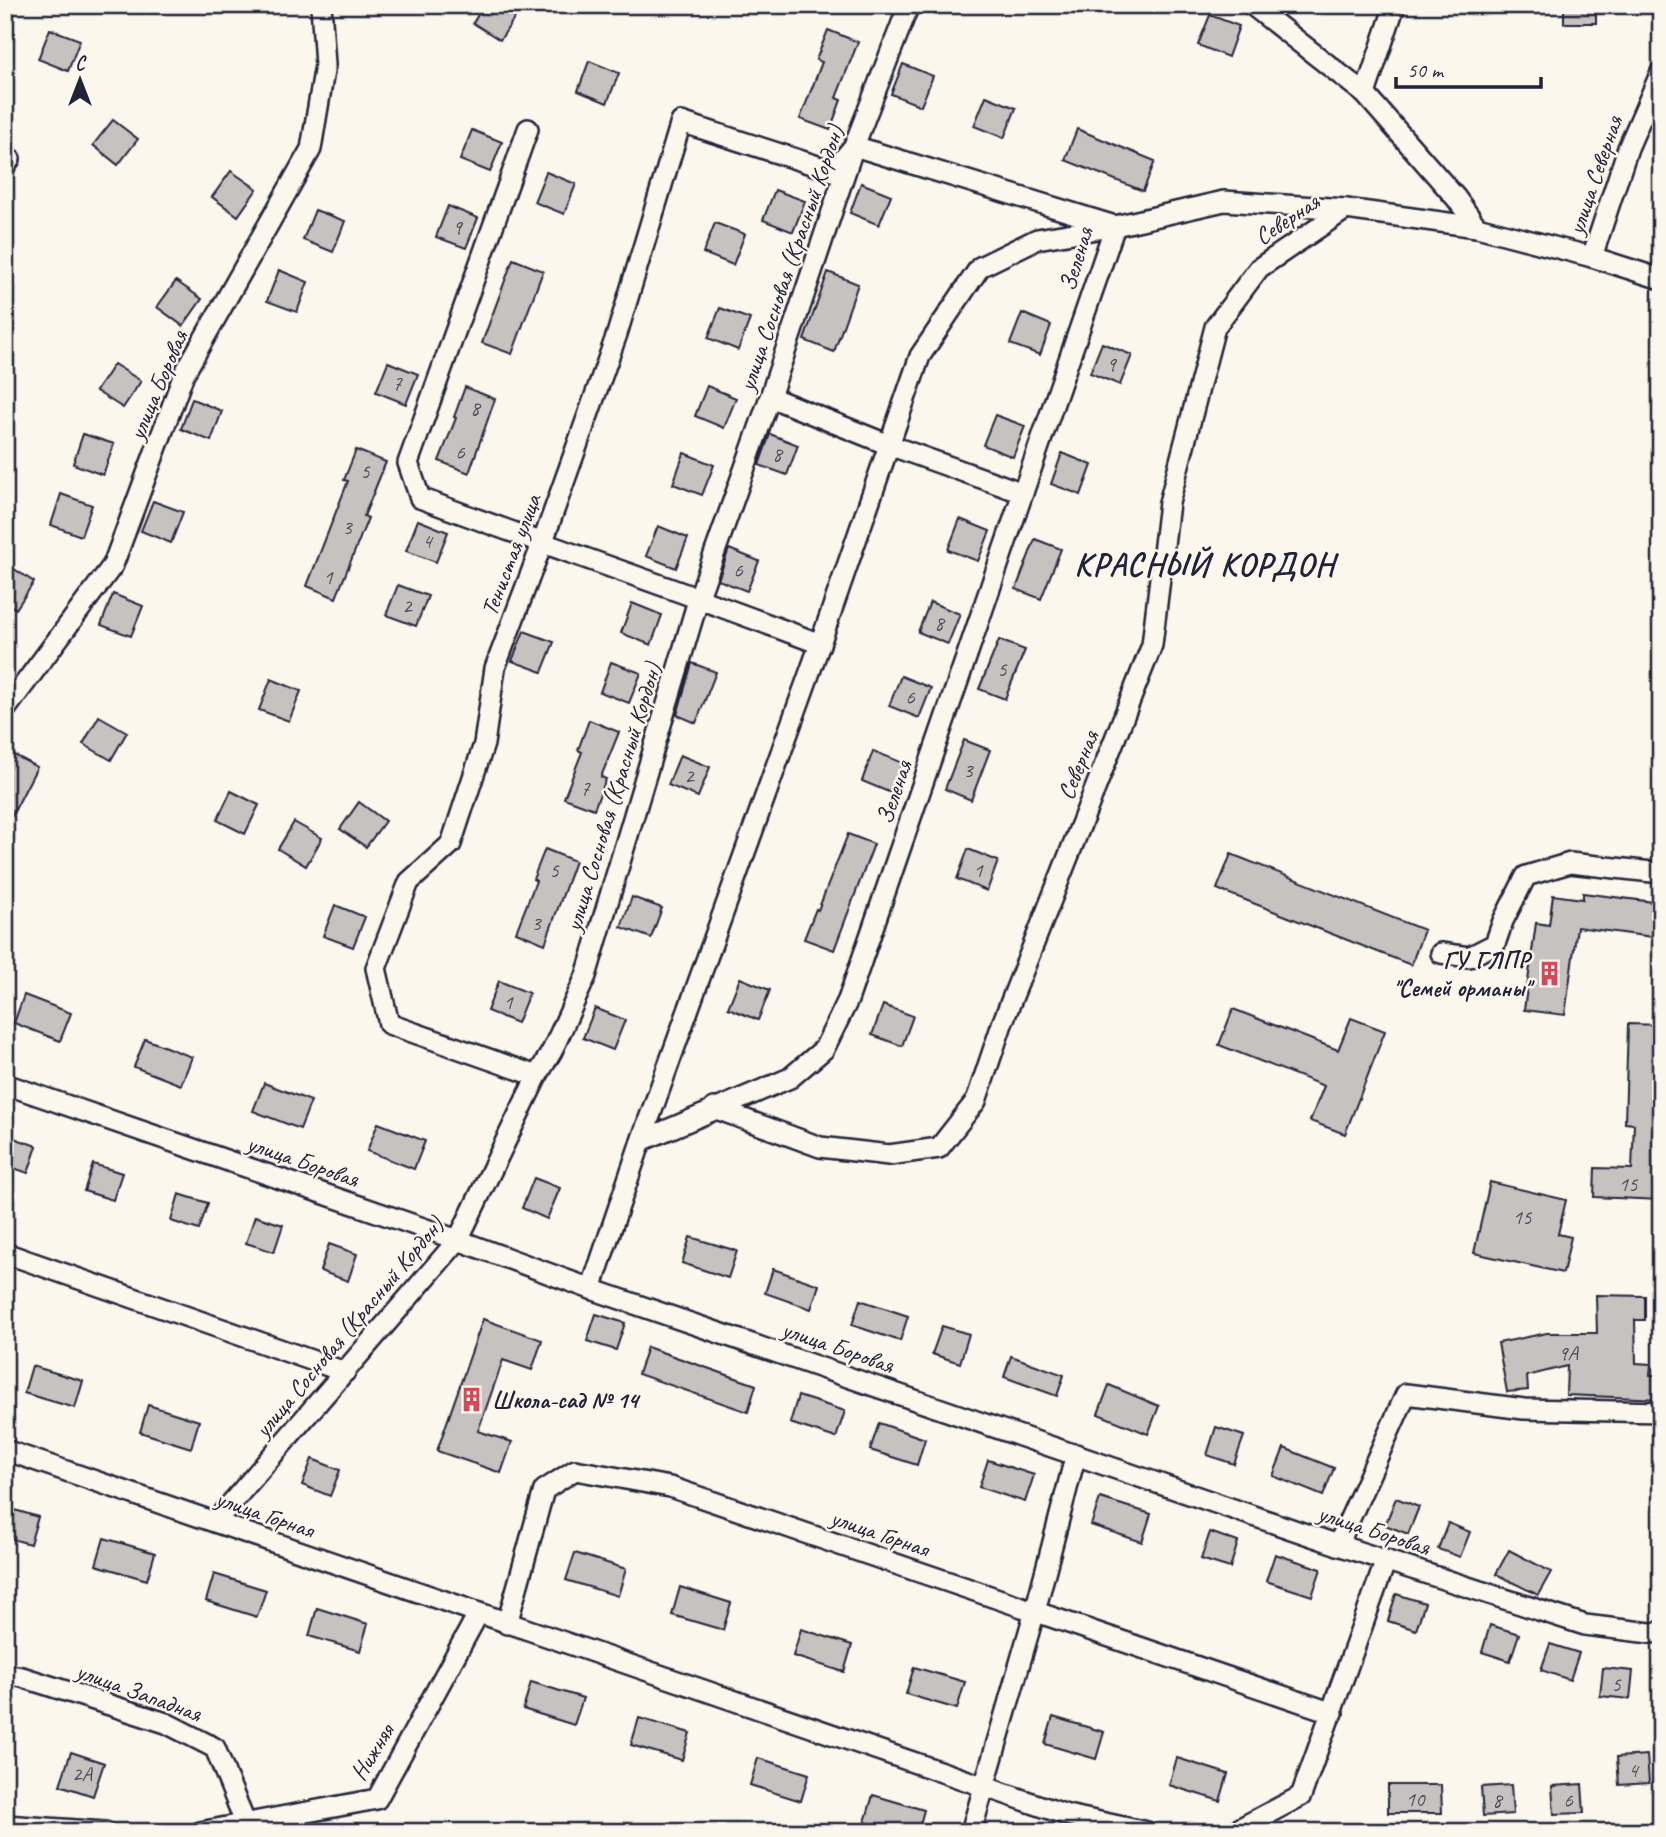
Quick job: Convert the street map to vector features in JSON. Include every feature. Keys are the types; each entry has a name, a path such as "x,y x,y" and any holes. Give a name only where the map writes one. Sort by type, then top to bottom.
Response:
{"street":[{"name":"улица Боровая","path":"5,710 113,565 184,374 311,149 325,65 321,5"},
{"name":"улица Сосновая (Красный Кордон)","path":"215,1522 458,1240 537,1076 552,1051 586,976 699,597 770,397 854,146 909,5"},
{"path":"1252,5 1365,94 1456,198 1477,227"},
{"path":"1365,94 1395,5"},
{"name":"улица Северная","path":"1592,257 1628,148 1661,72"},
{"name":"Тенистая улица","path":"537,1076 389,1024 376,968 409,882 451,844 484,744 495,668 617,334 681,122 833,171 854,146"},
{"path":"528,130 408,463 420,498 542,544 699,597 820,644"},
{"path":"854,146 1115,226 1224,201 1346,209 1477,227 1592,257 1661,279"},
{"name":"Северная","path":"714,1108 820,1147 889,1156 939,1148 976,1101 1002,1024 1152,645 1169,503 1214,327 1259,268 1346,209"},
{"name":"Зеленая","path":"591,1289 641,1141 820,644 920,356 980,267 1037,239 1115,226 848,1000 824,1049 790,1078 641,1141"},
{"path":"770,397 1023,493"},
{"path":"1441,953 1469,957 1495,944 1503,921 1526,876 1570,863 1661,873"},
{"name":"улица Боровая","path":"5,1084 458,1240 591,1289 1338,1545 1586,1625 1661,1632"},
{"path":"5,1253 345,1372"},
{"path":"1338,1545 1406,1394 1524,1409 1661,1412"},
{"name":"улица Горная","path":"5,1450 1067,1815 1147,1832"},
{"path":"971,1832 1035,1611 1076,1454"},
{"name":"улица Горная","path":"507,1624 544,1490 575,1470 670,1487 1333,1713"},
{"path":"1233,1832 1301,1796 1386,1560"},
{"name":"Нижняя","path":"200,1832 377,1799 478,1614"},
{"name":"улица Западная","path":"5,1674 166,1723 215,1748 246,1825"},
{"path":"5,1825 105,1832"}],"building":[{"path":"484,5 506,5 518,13 500,40 473,23"},
{"path":"1564,5 1596,5 1596,23 1564,23"},
{"path":"1210,15 1239,26 1228,57 1198,45"},
{"path":"50,29 80,40 68,71 38,59"},
{"path":"828,30 858,42 836,98 841,100 830,130 800,119 822,62 816,60"},
{"path":"589,61 619,73 607,103 578,91"},
{"path":"903,64 933,76 921,106 891,94"},
{"path":"986,96 1016,108 1004,138 974,126"},
{"path":"113,120 138,139 118,165 93,145"},
{"path":"1077,129 1155,161 1143,191 1065,160"},
{"path":"472,130 502,142 490,172 460,160"},
{"path":"231,171 257,189 238,216 212,197"},
{"path":"546,172 576,184 564,214 534,202"},
{"path":"861,183 891,195 879,225 850,213"},
{"path":"775,190 805,201 793,232 763,220"},
{"path":"448,206 478,218 466,248 436,237"},
{"path":"315,210 345,221 333,252 303,240"},
{"path":"715,223 745,234 733,265 703,253"},
{"path":"513,259 543,271 512,354 482,343"},
{"path":"279,270 308,282 297,312 267,301"},
{"path":"828,272 858,284 834,352 804,340"},
{"path":"176,281 202,299 183,326 157,307"},
{"path":"720,308 750,319 738,350 708,338"},
{"path":"1022,313 1051,325 1040,355 1010,344"},
{"path":"1102,343 1132,355 1120,385 1090,373"},
{"path":"388,362 418,374 406,404 376,392"},
{"path":"114,364 141,381 123,408 96,391"},
{"path":"707,386 736,398 724,428 695,416"},
{"path":"465,387 495,399 469,473 439,461"},
{"path":"192,399 222,411 211,441 181,429"},
{"path":"995,415 1025,426 1013,457 983,445"},
{"path":"83,434 114,444 103,475 73,464"},
{"path":"770,434 798,445 787,475 759,465"},
{"path":"356,450 386,462 364,516 368,518 336,598 307,586 348,481 344,480"},
{"path":"684,453 714,465 702,495 673,484"},
{"path":"1062,453 1092,465 1081,495 1051,484"},
{"path":"61,494 92,505 81,536 51,525"},
{"path":"153,501 183,512 171,543 141,531"},
{"path":"960,519 990,531 978,561 948,550"},
{"path":"418,520 448,532 436,562 406,551"},
{"path":"658,526 688,538 676,568 646,556"},
{"path":"1035,539 1061,549 1041,599 1016,589"},
{"path":"729,549 759,561 747,591 718,580"},
{"path":"5,563 34,582 16,609 5,602"},
{"path":"398,585 428,596 416,626 386,615"},
{"path":"113,594 143,606 131,636 101,625"},
{"path":"930,602 960,614 948,644 918,632"},
{"path":"632,603 662,615 651,645 621,633"},
{"path":"524,631 554,642 542,672 512,661"},
{"path":"999,640 1025,650 1005,699 979,689"},
{"path":"611,662 641,673 629,703 600,692"},
{"path":"692,663 716,672 696,723 677,715"},
{"path":"901,676 931,688 919,718 889,706"},
{"path":"271,679 301,691 289,721 259,710"},
{"path":"99,716 127,732 111,760 83,744"},
{"path":"589,720 619,732 601,777 606,779 594,809 564,798 582,752 578,750"},
{"path":"964,740 990,750 971,800 945,789"},
{"path":"5,750 37,767 5,829"},
{"path":"873,751 903,763 891,793 862,781"},
{"path":"680,755 710,767 698,797 668,785"},
{"path":"231,791 259,805 245,834 217,820"},
{"path":"359,802 385,821 366,847 340,829"},
{"path":"294,822 322,838 306,866 278,849"},
{"path":"848,834 874,844 834,950 804,939"},
{"path":"545,849 575,861 545,944 516,932"},
{"path":"968,849 998,861 987,891 957,879"},
{"path":"1231,854 1424,930 1411,965 1217,889"},
{"name":"ГУ ГЛПР \"Семей орманы\"","path":"1583,893 1661,903 1661,938 1577,927 1565,1015 1524,1010 1536,923 1549,925 1553,895 1583,899"},
{"path":"632,897 662,908 651,938 621,927"},
{"path":"335,905 365,917 353,947 323,936"},
{"path":"740,978 770,990 758,1020 728,1008"},
{"path":"499,981 529,993 517,1023 487,1011"},
{"path":"24,995 71,1013 60,1041 14,1023"},
{"path":"883,1005 913,1016 902,1046 872,1035"},
{"path":"595,1008 625,1020 613,1050 583,1038"},
{"path":"1233,1009 1338,1050 1351,1018 1385,1031 1345,1134 1310,1121 1324,1086 1219,1045"},
{"path":"1628,1024 1661,1025 1661,1200 1594,1197 1595,1168 1632,1169 1634,1124 1625,1123"},
{"path":"145,1039 192,1057 181,1085 134,1067"},
{"path":"264,1083 311,1101 300,1129 253,1111"},
{"path":"378,1123 425,1141 414,1169 367,1151"},
{"path":"8,1136 37,1146 28,1173 5,1165 5,1144"},
{"path":"93,1164 122,1173 113,1200 84,1191"},
{"path":"534,1178 560,1188 547,1219 522,1208"},
{"path":"1490,1182 1566,1200 1558,1234 1571,1237 1563,1273 1474,1253"},
{"path":"179,1194 208,1203 199,1230 171,1221"},
{"path":"255,1216 283,1225 274,1252 246,1243"},
{"path":"690,1237 737,1251 728,1278 682,1263"},
{"path":"329,1244 357,1254 348,1281 320,1271"},
{"path":"773,1269 819,1285 811,1309 765,1293"},
{"path":"1596,1295 1645,1296 1645,1320 1635,1320 1636,1363 1651,1364 1650,1375 1661,1375 1661,1399 1566,1395 1567,1366 1527,1376 1528,1390 1507,1392 1498,1343 1547,1333 1597,1333"},
{"path":"860,1300 908,1316 900,1341 852,1325"},
{"path":"596,1314 625,1323 616,1350 587,1341"},
{"name":"Школа-сад № 14","path":"483,1319 542,1340 532,1370 503,1360 478,1431 512,1442 501,1473 437,1451"},
{"path":"942,1326 969,1334 960,1363 932,1354"},
{"path":"647,1347 756,1385 748,1412 638,1374"},
{"path":"1011,1356 1064,1375 1057,1396 1004,1377"},
{"path":"32,1366 83,1381 75,1408 24,1393"},
{"path":"1109,1385 1159,1406 1148,1434 1098,1414"},
{"path":"798,1396 845,1411 836,1438 790,1423"},
{"path":"148,1405 199,1421 191,1448 140,1432"},
{"path":"879,1423 925,1439 917,1465 870,1450"},
{"path":"1216,1427 1244,1436 1234,1464 1207,1455"},
{"path":"1284,1448 1334,1468 1323,1496 1273,1476"},
{"path":"312,1459 340,1470 330,1496 302,1485"},
{"path":"988,1460 1034,1475 1025,1502 979,1487"},
{"path":"1100,1498 1151,1514 1142,1542 1091,1525"},
{"path":"1396,1498 1419,1507 1408,1534 1385,1525"},
{"path":"5,1507 38,1517 30,1544 5,1537"},
{"path":"1448,1523 1470,1532 1460,1557 1438,1549"},
{"path":"1210,1532 1238,1542 1230,1568 1201,1559"},
{"path":"104,1538 155,1553 147,1580 96,1565"},
{"path":"1509,1550 1551,1572 1538,1595 1496,1574"},
{"path":"575,1553 626,1569 618,1596 566,1580"},
{"path":"1275,1554 1321,1569 1312,1596 1266,1581"},
{"path":"214,1574 266,1590 257,1617 206,1601"},
{"path":"680,1587 731,1603 723,1630 672,1615"},
{"path":"1396,1594 1425,1603 1416,1630 1388,1621"},
{"path":"317,1608 368,1624 360,1651 309,1636"},
{"path":"1490,1625 1519,1634 1510,1661 1482,1652"},
{"path":"801,1629 852,1645 844,1672 793,1656"},
{"path":"1550,1644 1579,1653 1570,1680 1541,1670"},
{"path":"914,1667 965,1682 957,1709 906,1694"},
{"path":"1603,1668 1633,1671 1630,1699 1600,1696"},
{"path":"531,1682 583,1698 574,1725 523,1709"},
{"path":"1053,1717 1104,1732 1096,1759 1045,1744"},
{"path":"639,1718 690,1733 682,1760 631,1745"},
{"path":"71,1752 104,1763 93,1796 60,1785"},
{"path":"1647,1755 1649,1783 1619,1785 1617,1757"},
{"path":"758,1758 809,1774 801,1801 750,1785"},
{"path":"1177,1758 1228,1774 1220,1801 1169,1785"},
{"path":"1582,1784 1584,1813 1554,1814 1552,1786"},
{"path":"1388,1785 1441,1785 1442,1813 1388,1813"},
{"path":"1511,1785 1513,1814 1483,1816 1481,1787"},
{"path":"873,1795 924,1810 918,1832 898,1832 865,1822"}],"place":[{"name":"ГУ ГЛПР \"Семей орманы\"","path":"1550,974"},
{"name":"Школа-сад № 14","path":"472,1400"}],"district":[{"name":"КРАСНЫЙ КОРДОН","path":"1205,564"}]}
